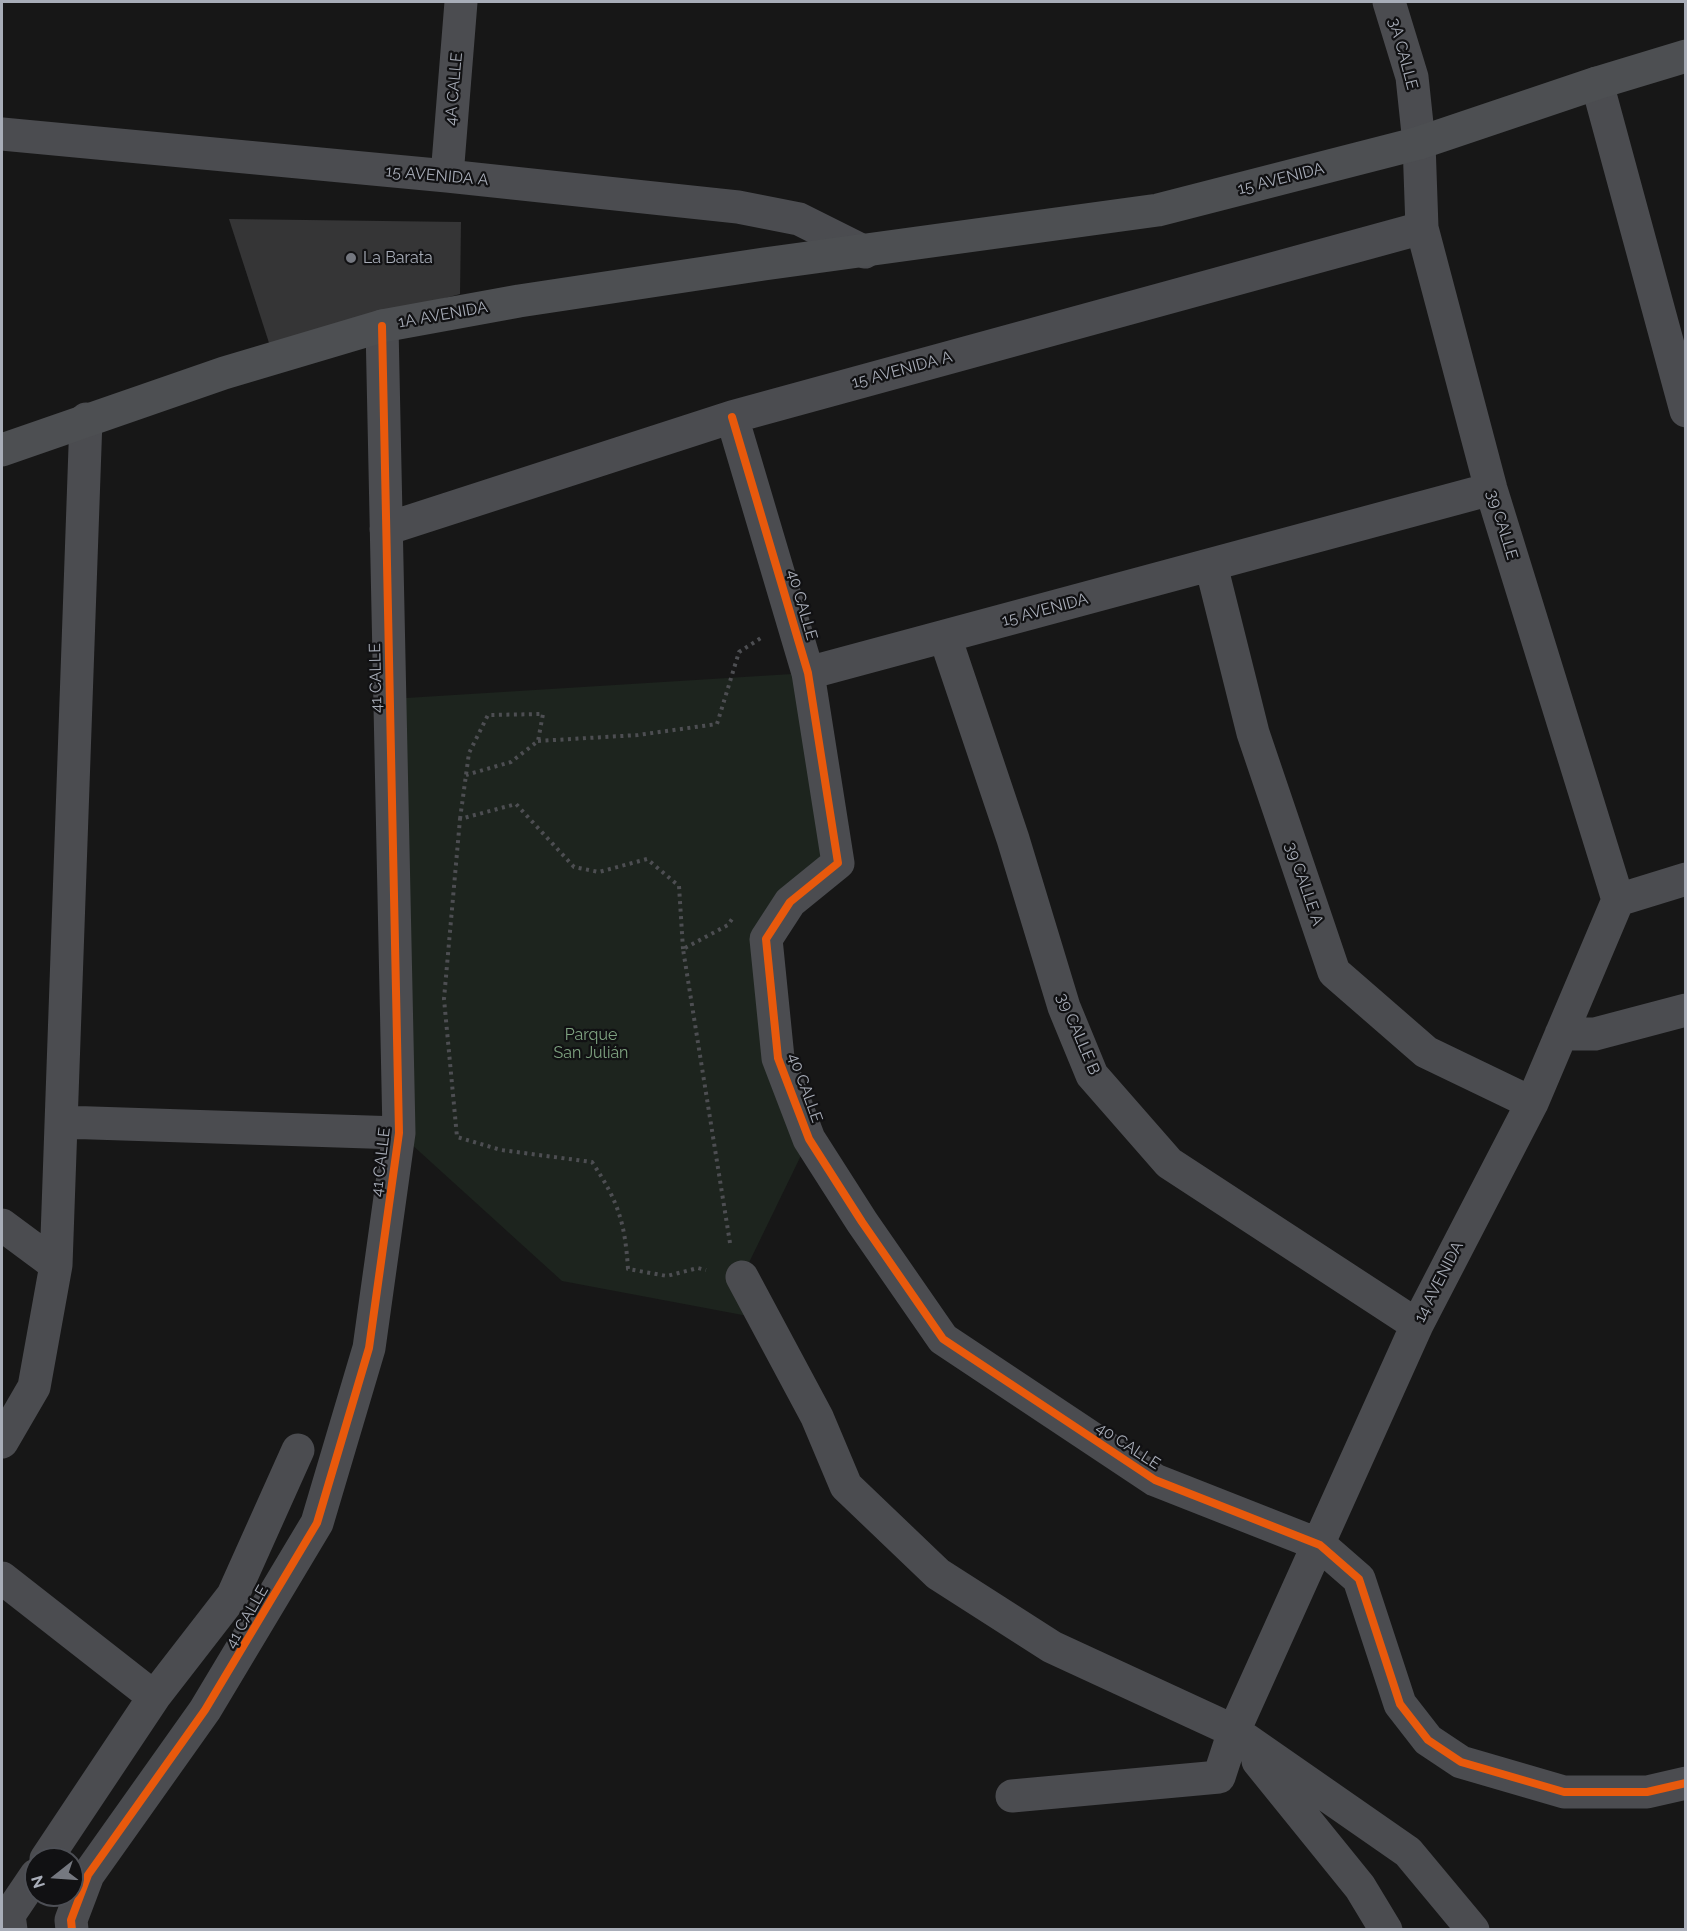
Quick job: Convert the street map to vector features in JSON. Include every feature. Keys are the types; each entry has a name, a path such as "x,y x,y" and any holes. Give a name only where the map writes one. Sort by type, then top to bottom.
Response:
{"main road":[{"name":"15 AVENIDA","path":"865,252 1158,210 1419,144 1597,83 1686,56"},
{"name":"1A AVENIDA","path":"2,450 86,419 225,373 382,326 519,301 865,252"}],"street":[{"name":"4A CALLE","path":"436,176 439,2"},
{"name":"4A CALLE","path":"436,176 461,2"},
{"name":"3A CALLE","path":"1389,2 1412,77 1419,144"},
{"path":"1597,83 1686,411"},
{"name":"15 AVENIDA A","path":"2,134 748,209 799,219 865,252"},
{"name":"39 CALLE","path":"1419,144 1422,228 1491,489 1618,900"},
{"name":"15 AVENIDA A","path":"386,529 732,417 1422,228"},
{"name":"41 CALLE","path":"71,1925 88,1875 205,1710 317,1523 369,1348 399,1133 382,326"},
{"name":"40 CALLE","path":"732,417 808,673 838,862 790,902 766,939 778,1058 809,1139 862,1222 943,1339 1155,1480 1320,1545"},
{"path":"2,1442 34,1387 56,1265 86,419"},
{"name":"15 AVENIDA","path":"808,673 1491,489"},
{"name":"39 CALLE A","path":"1211,565 1253,732 1334,972 1426,1052 1532,1103"},
{"name":"39 CALLE B","path":"945,637 1013,839 1064,1007 1092,1075 1169,1163 1417,1325"},
{"path":"1618,900 1686,879"},
{"name":"14 AVENIDA","path":"1012,1797 1219,1777 1234,1731 1320,1545 1417,1325 1532,1103 1618,900"},
{"path":"1561,1034 1595,1034 1686,1010"},
{"path":"62,1122 399,1133"},
{"path":"2,1225 56,1265"},
{"path":"742,1277 817,1418 846,1486 938,1574 1052,1647 1234,1731 1408,1852 1473,1929"},
{"path":"54,1847 154,1697 232,1595 297,1450"},
{"path":"1320,1545 1359,1578 1400,1704 1428,1740 1461,1762 1564,1792 1647,1792 1686,1783"},
{"path":"2,1578 154,1697"},
{"path":"1234,1731 1360,1887 1386,1929"},
{"path":"7,1919 24,1893"}],"path":[{"path":"466,775 512,762 538,741 638,735 717,724 739,652 791,618"},
{"path":"538,741 543,714 488,715 469,753 460,819 444,999 457,1137 501,1150 592,1161 611,1190 625,1229 628,1269 667,1276 698,1268 742,1277"},
{"path":"460,819 516,804 574,867 599,872 647,859 679,886 683,949 733,1262 742,1277"},
{"path":"683,949 728,925 734,916"}],"green space":[{"name":"Parque San Julián","path":"808,673 838,863 766,939 809,1139 742,1277 748,1316 562,1281 399,1133 390,699"}],"building":[{"name":"La Barata","path":"229,219 461,222 460,294 270,346"}],"cycle path":[{"path":"72,1930 71,1920 88,1875 205,1710 317,1523 369,1348 399,1133 382,326"},
{"path":"732,417 808,673 838,863 790,902 766,939 778,1058 809,1139 862,1222 943,1339 1155,1480 1320,1545 1359,1579 1400,1704 1428,1740 1461,1762 1564,1792 1647,1792 1686,1783"}],"place":[{"name":"La Barata","path":"351,258"}]}
